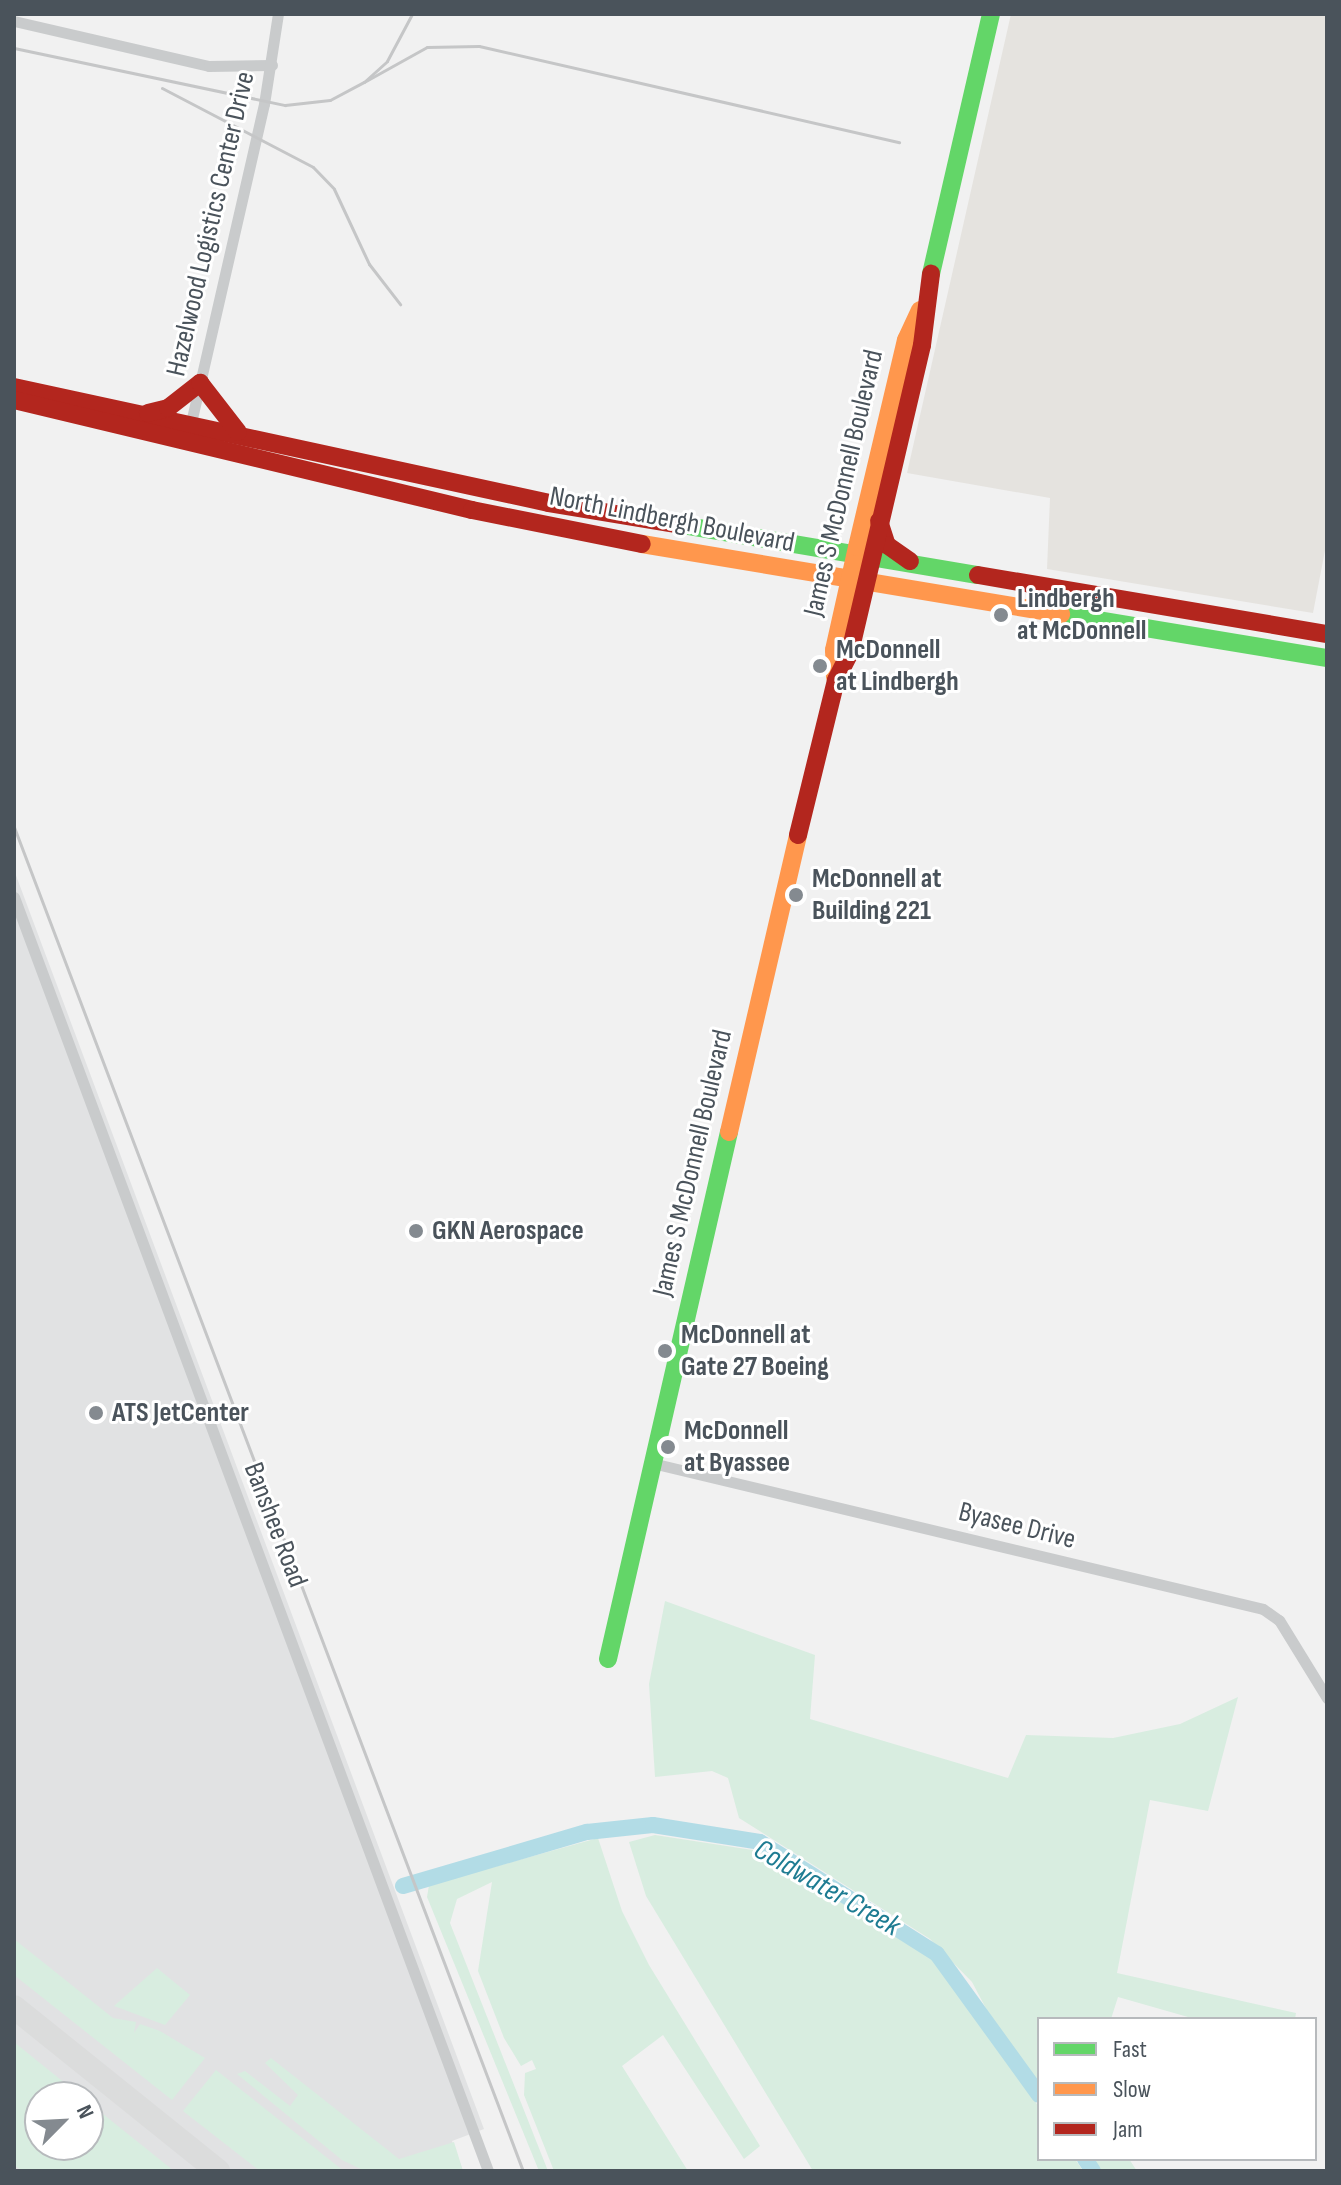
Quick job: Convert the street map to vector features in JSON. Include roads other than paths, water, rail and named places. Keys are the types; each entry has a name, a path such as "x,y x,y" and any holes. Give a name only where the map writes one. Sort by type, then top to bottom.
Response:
{"main road":[{"name":"James S McDonnell Boulevard","path":"864,555 879,521 922,345 924,303 991,14"},
{"name":"James S McDonnell Boulevard","path":"608,1659 836,680 850,652 858,582 906,340 924,303"},
{"path":"148,413 168,408 200,383 219,414 240,434"},
{"name":"North Lindbergh Boulevard","path":"14,387 148,413 549,503 1327,634"},
{"name":"North Lindbergh Boulevard","path":"14,400 505,517 858,582 1327,658"},
{"path":"879,521 887,545 913,563"}],"street":[{"name":"Hazelwood Logistics Center Drive","path":"186,443 272,65 278,14"},
{"path":"14,21 209,66 272,65"},
{"name":"Banshee Road","path":"14,897 488,2171"},
{"name":"Byasee Drive","path":"652,1463 1263,1609 1279,1620 1327,1698"}],"waterway":[{"name":"Coldwater Creek","path":"403,1886 587,1832 653,1825 760,1842 937,1954 1037,2092"},
{"name":"Coldwater Creek","path":"1086,2161 1093,2171"}],"railway":[{"path":"14,48 285,105 330,100 364,82 387,61 412,14"},
{"path":"364,82 427,47 479,46 899,142"},
{"path":"162,88 313,167 334,189 369,264 400,304"},
{"path":"14,827 523,2171"}],"place":[{"name":"Lindbergh at McDonnell","path":"1001,615"},
{"name":"McDonnell at Lindbergh","path":"820,666"},
{"name":"McDonnell at Building 221","path":"796,895"},
{"name":"GKN Aerospace","path":"416,1231"},
{"name":"McDonnell at Gate 27 Boeing","path":"665,1351"},
{"name":"ATS JetCenter","path":"96,1413"},
{"name":"McDonnell at Byassee","path":"668,1447"}]}
